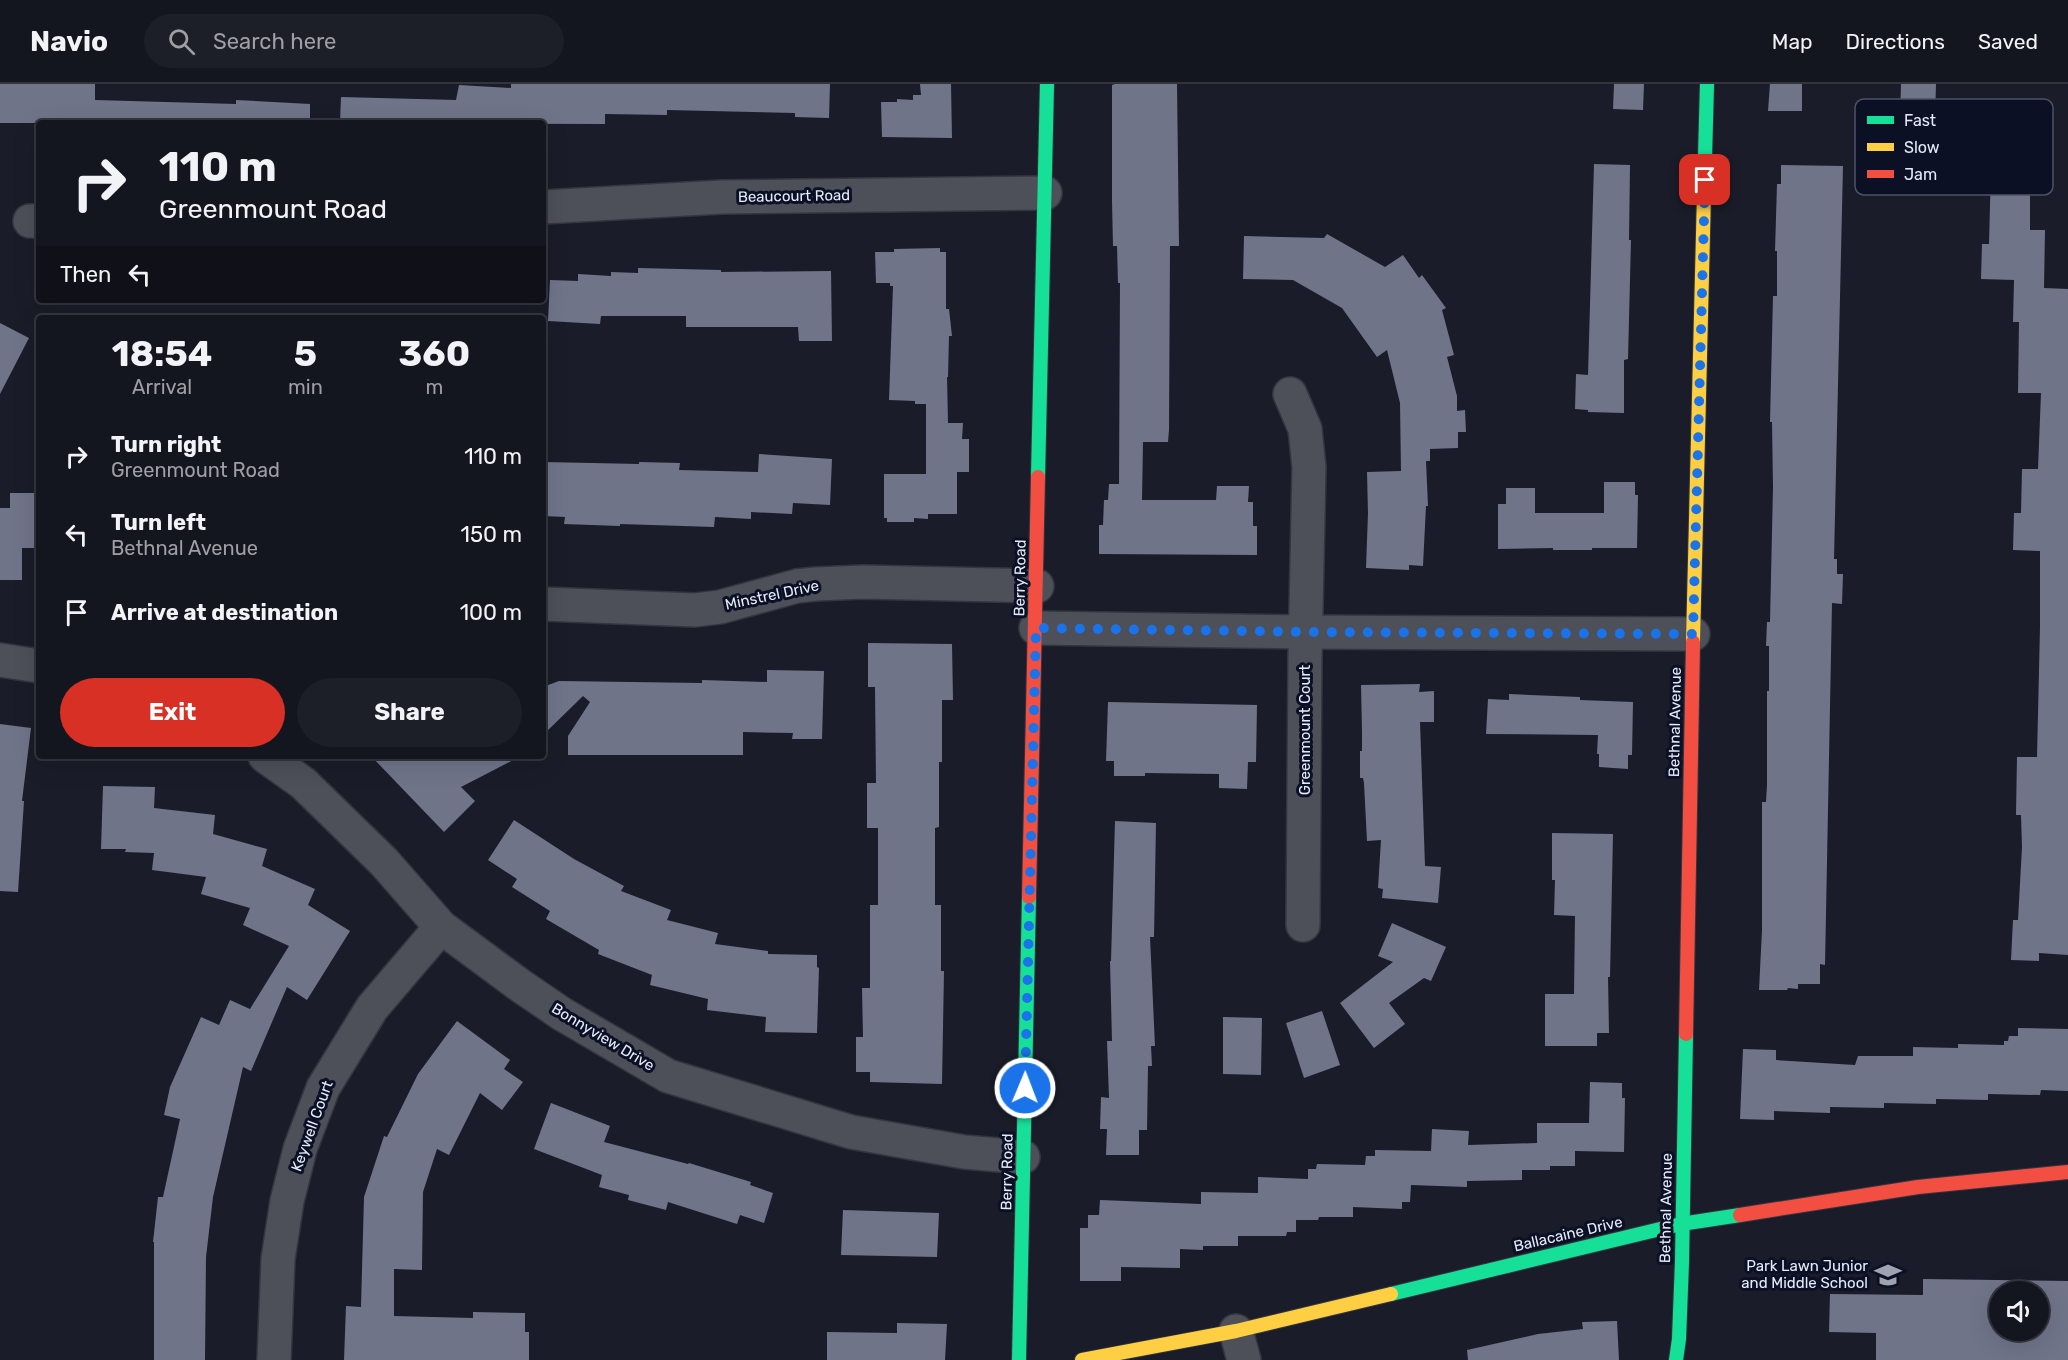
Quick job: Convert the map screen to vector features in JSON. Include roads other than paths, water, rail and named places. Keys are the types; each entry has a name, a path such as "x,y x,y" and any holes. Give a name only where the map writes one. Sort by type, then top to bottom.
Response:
{"street":[{"name":"Berry Road","path":"1019,1360 1047,84"},
{"name":"Bethnal Avenue","path":"1676,1360 1679,1339 1707,84"},
{"name":"Beaucourt Road","path":"546,207 722,197 1045,193"},
{"name":"Greenmount Court","path":"1290,394 1305,429 1310,467 1305,632 1303,925"},
{"name":"Minstrel Drive","path":"546,604 695,610 720,607 797,586 816,584 863,582 1037,586"},
{"path":"1036,628 1693,634"},
{"path":"0,660 36,666"},
{"name":"Bonnyview Drive","path":"276,759 384,862 441,927 562,1014 668,1076 851,1132 964,1152 1023,1157"},
{"name":"Keywell Court","path":"273,1360 278,1259 286,1201 300,1149 322,1088 372,1008 441,927"},
{"name":"Ballacaine Drive","path":"1082,1360 1240,1346 1681,1224 1918,1187 2068,1172"}],"place":[{"name":"Park Lawn Junior and Middle School","path":"1888,1275"}]}
